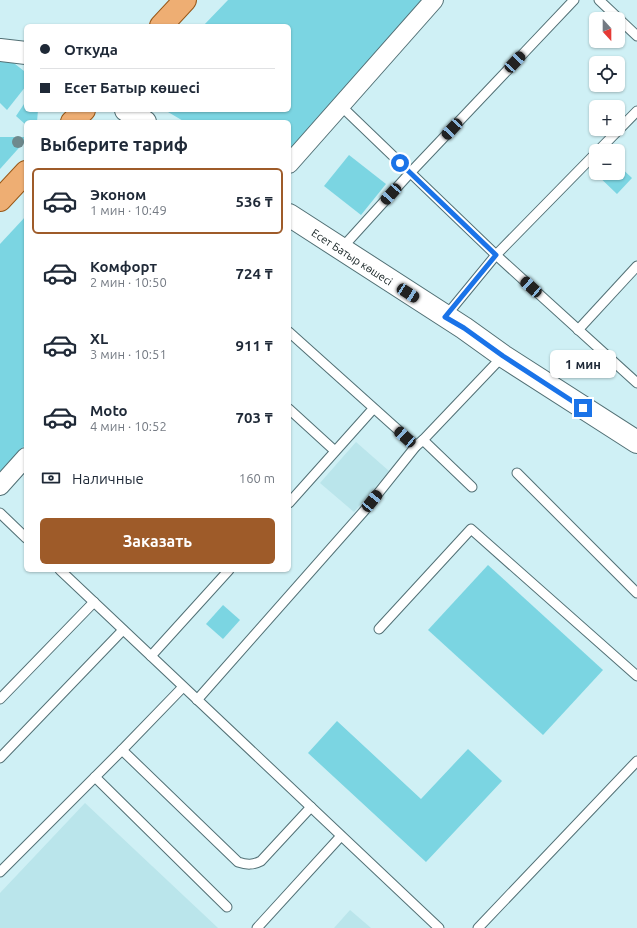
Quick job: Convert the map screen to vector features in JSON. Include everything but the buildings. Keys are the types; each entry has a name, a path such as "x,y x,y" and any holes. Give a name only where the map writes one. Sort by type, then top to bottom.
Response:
{"main road":[{"path":"163,24 186,0"},
{"path":"74,120 82,112"},
{"path":"0,200 24,174"}],"street":[{"path":"291,162 434,0"},
{"path":"0,50 24,53"},
{"path":"129,112 142,120"},
{"name":"Есет Батыр көшесі","path":"291,216 637,442"},
{"path":"0,486 24,459"}],"lane":[{"path":"341,249 410,173 574,0"},
{"path":"599,0 637,36"},
{"path":"607,7 614,0"},
{"path":"340,106 496,255 637,383"},
{"path":"605,144 637,111"},
{"path":"445,317 496,255 589,160"},
{"path":"578,330 637,266"},
{"path":"291,334 416,446"},
{"path":"197,700 364,511 416,446 424,440 503,356"},
{"path":"291,501 373,409"},
{"path":"291,411 335,451"},
{"path":"424,440 472,487"},
{"path":"517,473 637,593"},
{"path":"0,513 24,536"},
{"path":"379,629 472,529 636,672"},
{"path":"62,572 439,928"},
{"path":"151,656 227,572"},
{"path":"0,699 94,602"},
{"path":"0,758 123,630"},
{"path":"0,872 183,687"},
{"path":"122,750 238,862 254,864 261,861 310,807"},
{"path":"478,928 637,761"},
{"path":"95,777 227,907"},
{"path":"257,928 341,836"}],"shaded area":[{"path":"228,0 425,0 291,151 291,120 182,120 168,112 291,112 291,24 205,24"},
{"path":"0,57 5,58 24,71 24,89 7,110 0,103"},
{"path":"24,104 24,112 38,112 37,120 24,120 24,123 16,116"},
{"path":"0,137 24,137 24,142 0,169"},
{"path":"349,155 386,184 361,215 324,186"},
{"path":"625,172 632,178 617,194 602,180 625,180"},
{"path":"24,218 24,446 0,473 0,244"},
{"path":"356,442 389,471 354,512 320,483"},
{"path":"488,565 603,670 543,735 428,630"},
{"path":"223,605 240,620 223,639 206,624"},
{"path":"337,721 421,799 468,749 502,781 426,862 308,753"},
{"path":"85,803 218,928 0,928 0,893"},
{"path":"350,910 371,928 334,928"}],"route":[{"path":"400,163 496,255 464,292 445,317 464,328 503,356 583,408"}]}
